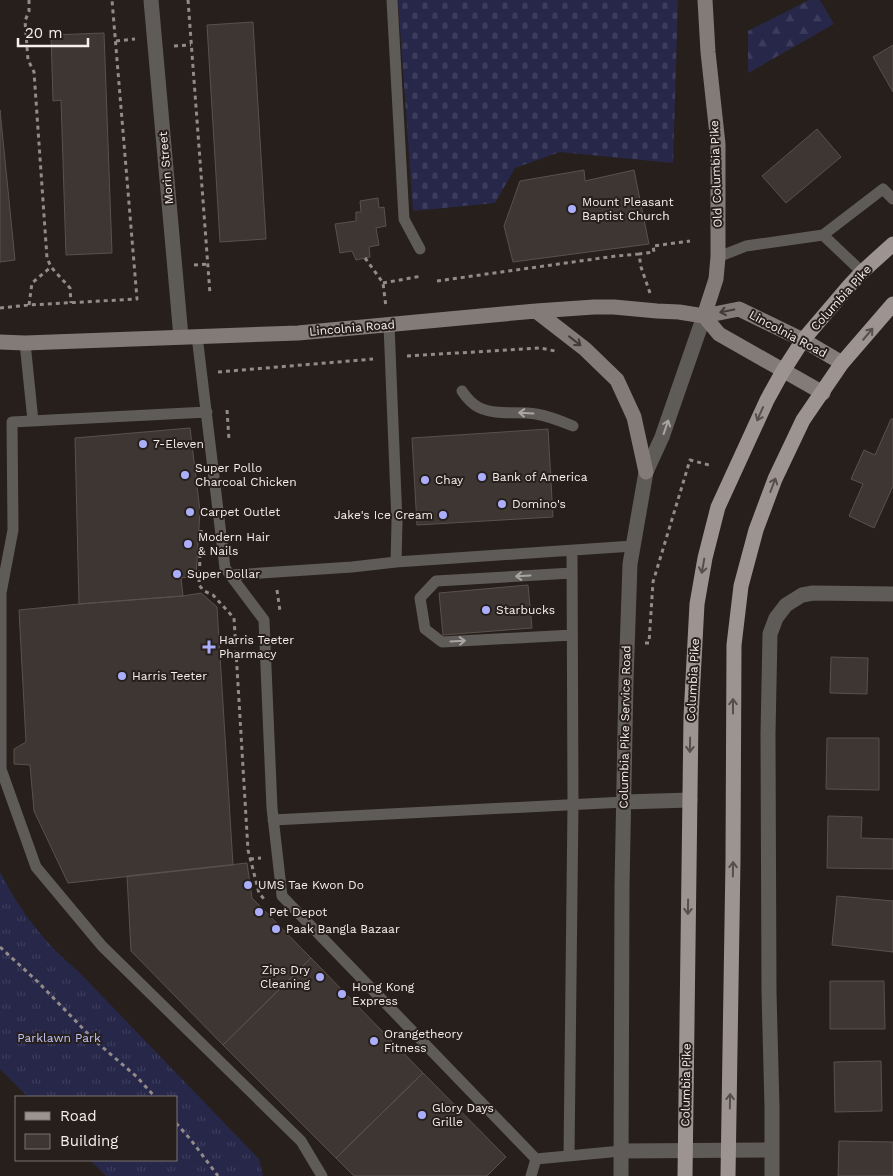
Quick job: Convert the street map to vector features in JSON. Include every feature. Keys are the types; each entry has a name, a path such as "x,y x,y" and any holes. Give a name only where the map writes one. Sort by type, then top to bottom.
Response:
{"main road":[{"name":"Old Columbia Pike","path":"704,316 716,279 718,257 718,144 708,52 705,0"},
{"name":"Columbia Pike","path":"685,1176 691,717 696,614 704,558 718,507 767,400 783,371 803,340 862,272 893,244"},
{"path":"728,1176 734,646 741,586 756,530 775,479 803,420 842,364 893,304"},
{"name":"Lincolnia Road","path":"0,342 25,343 298,334 594,307 679,312 704,316 739,309 803,340 842,364"},
{"path":"536,311 585,349 617,380 634,416 646,472"},
{"path":"704,316 719,334 823,393"}],"street":[{"name":"Morin Street","path":"151,0 181,337"},
{"name":"Columbia Pike Service Road","path":"621,1176 622,887 630,564 646,472 662,437 704,316"},
{"path":"772,1176 768,764 770,634 776,618 786,605 802,595 814,593 893,594"},
{"path":"624,802 690,800"},
{"path":"621,1151 772,1150"}],"lane":[{"path":"392,0 404,219 420,249"},
{"path":"718,257 746,246 823,235 883,189 893,199"},
{"path":"823,235 862,272"},
{"path":"389,325 397,522 396,562"},
{"path":"197,336 225,568 264,620 273,820 282,896 536,1159"},
{"path":"25,343 33,421"},
{"path":"462,391 470,402 488,411 535,414 573,426"},
{"path":"207,412 12,422 13,530 1,593 1,769 36,867 102,946 300,1142 322,1176"},
{"path":"232,575 633,546"},
{"path":"569,1156 572,550"},
{"path":"572,573 436,581 420,598 425,629 442,642 572,635"},
{"path":"273,820 624,802"},
{"path":"536,1159 621,1151"},
{"path":"531,1176 536,1159"}],"path":[{"path":"29,0 29,11 25,21 28,60 34,72 47,258 51,267 70,288 71,303"},
{"path":"0,308 137,299 112,0"},
{"path":"188,0 210,294"},
{"path":"116,41 141,38"},
{"path":"170,46 191,45"},
{"path":"437,282 654,252 653,246 690,241"},
{"path":"638,254 641,267"},
{"path":"365,258 383,283 389,325"},
{"path":"29,305 32,283 51,267"},
{"path":"383,283 422,276"},
{"path":"627,646 649,643 653,582 690,460 709,465"},
{"path":"199,585 204,591 213,595 234,618 248,850"},
{"path":"237,658 246,657"},
{"path":"241,726 249,726"},
{"path":"246,815 252,814"},
{"path":"250,859 261,858"},
{"path":"0,948 38,982 93,1039 138,1077 154,1096"},
{"path":"178,1125 218,1176"}],"green space":[{"path":"398,0 678,0 673,163 560,152 515,168 495,203 413,211"},
{"path":"809,0 820,0 834,24 748,73 748,31"},
{"name":"Parklawn Park","path":"0,872 16,900 44,938 259,1159 263,1176 106,1176 91,1161 178,1161 178,1096 27,1096 0,1069"}],"building":[{"path":"253,22 266,239 220,242 207,25"},
{"path":"104,33 112,253 66,255 61,100 53,101 51,35"},
{"path":"893,45 893,92 873,57"},
{"path":"0,110 15,260 0,262"},
{"path":"817,129 841,157 786,203 762,176"},
{"path":"584,170 585,181 634,170 649,244 513,262 504,226 520,181"},
{"path":"378,198 379,208 384,207 386,226 376,228 379,245 369,247 370,257 356,260 352,251 340,253 335,224 356,221 356,212 361,212 360,201"},
{"path":"891,419 893,419 893,486 874,528 849,516 863,484 851,479 864,450 875,455"},
{"path":"190,428 200,511 196,576 181,578 183,596 79,604 75,438"},
{"name":"Bank of America","path":"548,429 553,517 417,525 412,438"},
{"name":"Starbucks","path":"528,585 532,628 443,635 439,593"},
{"name":"Harris Teeter","path":"201,593 217,607 233,865 68,883 34,811 30,765 14,764 14,749 26,742 19,610"},
{"path":"831,657 868,658 867,694 830,693"},
{"path":"827,738 879,738 879,790 826,789"},
{"path":"828,816 862,817 861,838 893,839 893,869 827,868"},
{"path":"247,863 252,898 311,958 223,1045 131,951 127,876"},
{"path":"837,896 893,901 893,952 832,945"},
{"path":"311,958 423,1073 336,1158 223,1045"},
{"path":"830,981 884,981 885,1029 830,1029"},
{"path":"881,1061 882,1111 835,1112 834,1062"},
{"name":"Glory Days Grille","path":"423,1073 506,1157 487,1176 354,1176 336,1158"},
{"path":"839,1141 893,1142 893,1176 838,1176"}],"place":[{"name":"Mount Pleasant Baptist Church","path":"572,209"},
{"name":"7-Eleven","path":"143,444"},
{"name":"Super Pollo Charcoal Chicken","path":"185,475"},
{"name":"Bank of America","path":"482,477"},
{"name":"Chay","path":"425,480"},
{"name":"Domino's","path":"502,504"},
{"name":"Carpet Outlet","path":"190,512"},
{"name":"Jake's Ice Cream","path":"443,515"},
{"name":"Modern Hair & Nails","path":"188,544"},
{"name":"Super Dollar","path":"177,574"},
{"name":"Starbucks","path":"486,610"},
{"name":"Harris Teeter Pharmacy","path":"209,647"},
{"name":"Harris Teeter","path":"122,676"},
{"name":"UMS Tae Kwon Do","path":"248,885"},
{"name":"Pet Depot","path":"259,912"},
{"name":"Paak Bangla Bazaar","path":"276,929"},
{"name":"Zips Dry Cleaning","path":"320,977"},
{"name":"Hong Kong Express","path":"342,994"},
{"name":"Orangetheory Fitness","path":"374,1041"},
{"name":"Glory Days Grille","path":"422,1115"}]}
